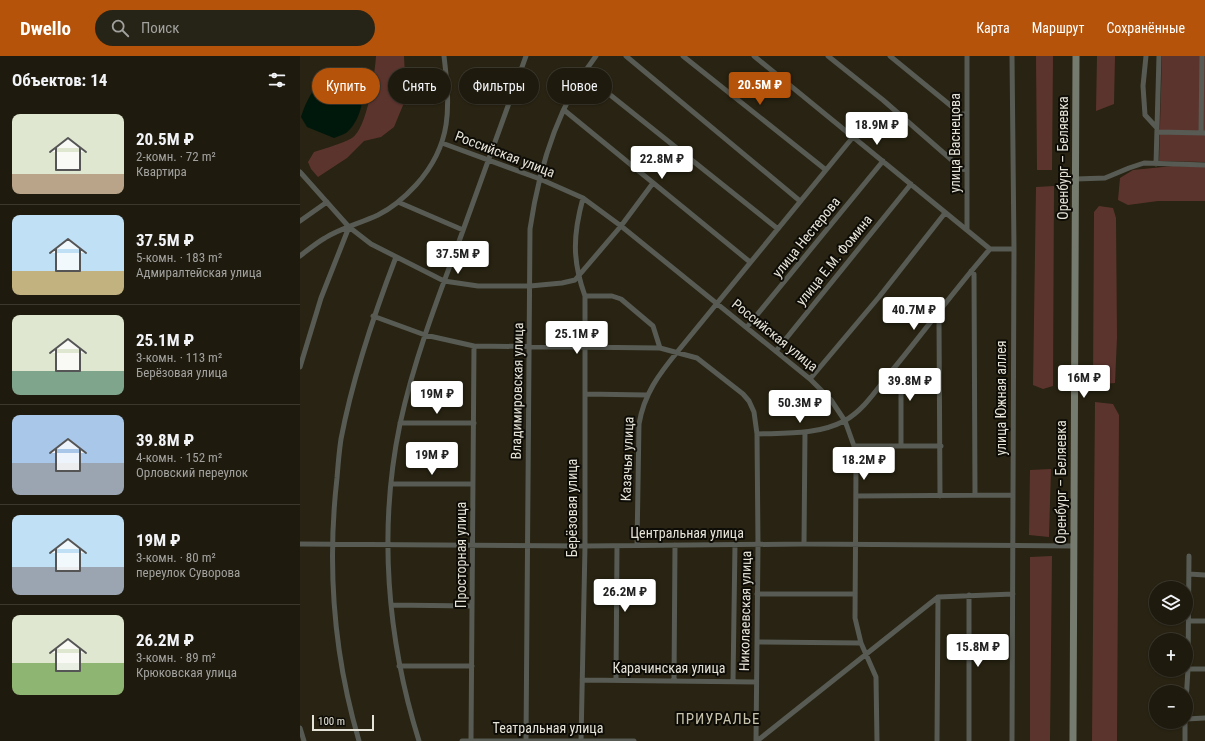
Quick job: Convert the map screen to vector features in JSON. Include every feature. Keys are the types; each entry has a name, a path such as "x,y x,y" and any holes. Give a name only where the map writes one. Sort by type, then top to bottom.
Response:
{"main road":[{"name":"Оренбург – Беляевка","path":"1074,741 1076,56"}],"street":[{"path":"300,256 325,238 379,214 398,202 421,180 442,143 448,109 444,56"},
{"path":"420,741 399,666 391,605 388,544 391,484 400,423 425,335 526,56"},
{"name":"Владимировская улица","path":"588,68 596,56"},
{"path":"626,56 800,201"},
{"path":"683,56 826,170"},
{"path":"754,56 990,249 1014,249"},
{"path":"828,56 883,100 962,169 967,170"},
{"path":"890,56 961,114 967,114"},
{"path":"962,56 967,57"},
{"name":"улица Южная аллея","path":"1012,56 1014,249 1012,741"},
{"path":"1146,56 1143,86 1145,115 1158,130 1203,133 1202,56"},
{"path":"1156,164 1160,56"},
{"name":"улица Васнецова","path":"967,57 967,230"},
{"path":"612,96 778,229"},
{"name":"Владимировская улица","path":"526,741 530,346 530,286 528,248 530,229 540,179 552,137 567,104"},
{"path":"564,110 750,262"},
{"name":"Казачья улица","path":"637,545 639,424 642,408 647,395 654,382 678,351 853,137"},
{"name":"Российская улица","path":"442,143 540,179 583,198 621,226 810,378 831,400 845,421 854,446 856,469 855,618 861,643 876,677 877,741"},
{"name":"улица Нестерова","path":"747,327 883,161"},
{"path":"1076,178 1105,178 1144,163 1205,165"},
{"path":"300,172 350,227 371,244 444,280 478,286 530,286 571,282 578,277 621,226 653,183"},
{"name":"улица Е.М. Фомина","path":"776,351 911,184"},
{"path":"583,198 574,242 578,277 585,296 612,296 621,299 653,326 660,348"},
{"path":"300,221 328,202"},
{"path":"398,202 463,230"},
{"path":"810,378 879,297 945,213"},
{"path":"300,367 321,298 350,227"},
{"path":"757,434 805,432 845,421 869,398 894,369 990,249"},
{"path":"359,741 345,680 335,612 332,544 334,502 341,440 355,375 373,316 396,257"},
{"path":"971,271 974,274 974,495"},
{"name":"Берёзовая улица","path":"581,741 585,546 585,296"},
{"name":"Николаевская улица","path":"373,316 425,335 474,346 585,346 660,348 678,351 697,358 743,394 749,401 754,412 757,434 758,544 756,741"},
{"path":"937,316 939,320 941,446 940,496"},
{"name":"Просторная улица","path":"471,740 474,346"},
{"path":"894,369 901,374 901,446"},
{"path":"585,394 647,395"},
{"path":"400,423 474,423"},
{"path":"804,544 805,432"},
{"path":"854,446 941,446"},
{"path":"391,484 473,484"},
{"path":"856,496 1012,495"},
{"name":"Центральная улица","path":"300,544 617,546 804,544 856,546 1074,546"},
{"path":"733,681 735,544"},
{"path":"674,682 675,545"},
{"path":"616,680 617,546"},
{"path":"1189,556 1189,581"},
{"path":"1189,574 1205,575"},
{"path":"757,594 855,594"},
{"path":"756,741 938,597 1013,594"},
{"path":"969,741 970,595"},
{"path":"937,741 938,597"},
{"path":"391,605 472,606"},
{"path":"1193,621 1205,621"},
{"path":"757,642 861,643"},
{"path":"399,666 472,666"},
{"path":"1193,669 1205,669"},
{"name":"Карачинская улица","path":"582,680 756,682"},
{"path":"1193,719 1205,718"},
{"path":"300,728 304,741"},
{"path":"1185,729 1185,741"},
{"name":"Театральная улица","path":"462,741 634,741"}],"shaded area":[{"path":"376,56 404,56 405,68 388,68 388,104 404,104 394,127 381,137 364,141 347,158 318,177 311,169 308,162 314,152 352,138 362,124 368,104 380,104 380,68 375,68"},
{"path":"1036,56 1053,56 1052,170 1037,170"},
{"path":"1097,56 1115,56 1114,104 1096,111"},
{"path":"1162,56 1205,56 1205,162 1159,161"},
{"path":"312,92 312,104 362,104 351,129 334,138 307,127 301,117"},
{"path":"1173,166 1205,167 1205,201 1158,201 1128,205 1118,200 1120,178 1133,170"},
{"path":"1054,186 1053,386 1043,389 1033,385 1036,187"},
{"path":"1099,206 1113,208 1116,218 1117,337 1115,383 1093,385 1094,212"},
{"path":"1095,402 1113,404 1119,415 1117,741 1092,741"},
{"path":"1051,469 1049,537 1029,535 1030,470"},
{"path":"1052,556 1050,741 1030,741 1030,557"}],"district":[{"name":"ПРИУРАЛЬЕ","path":"718,719"}]}
